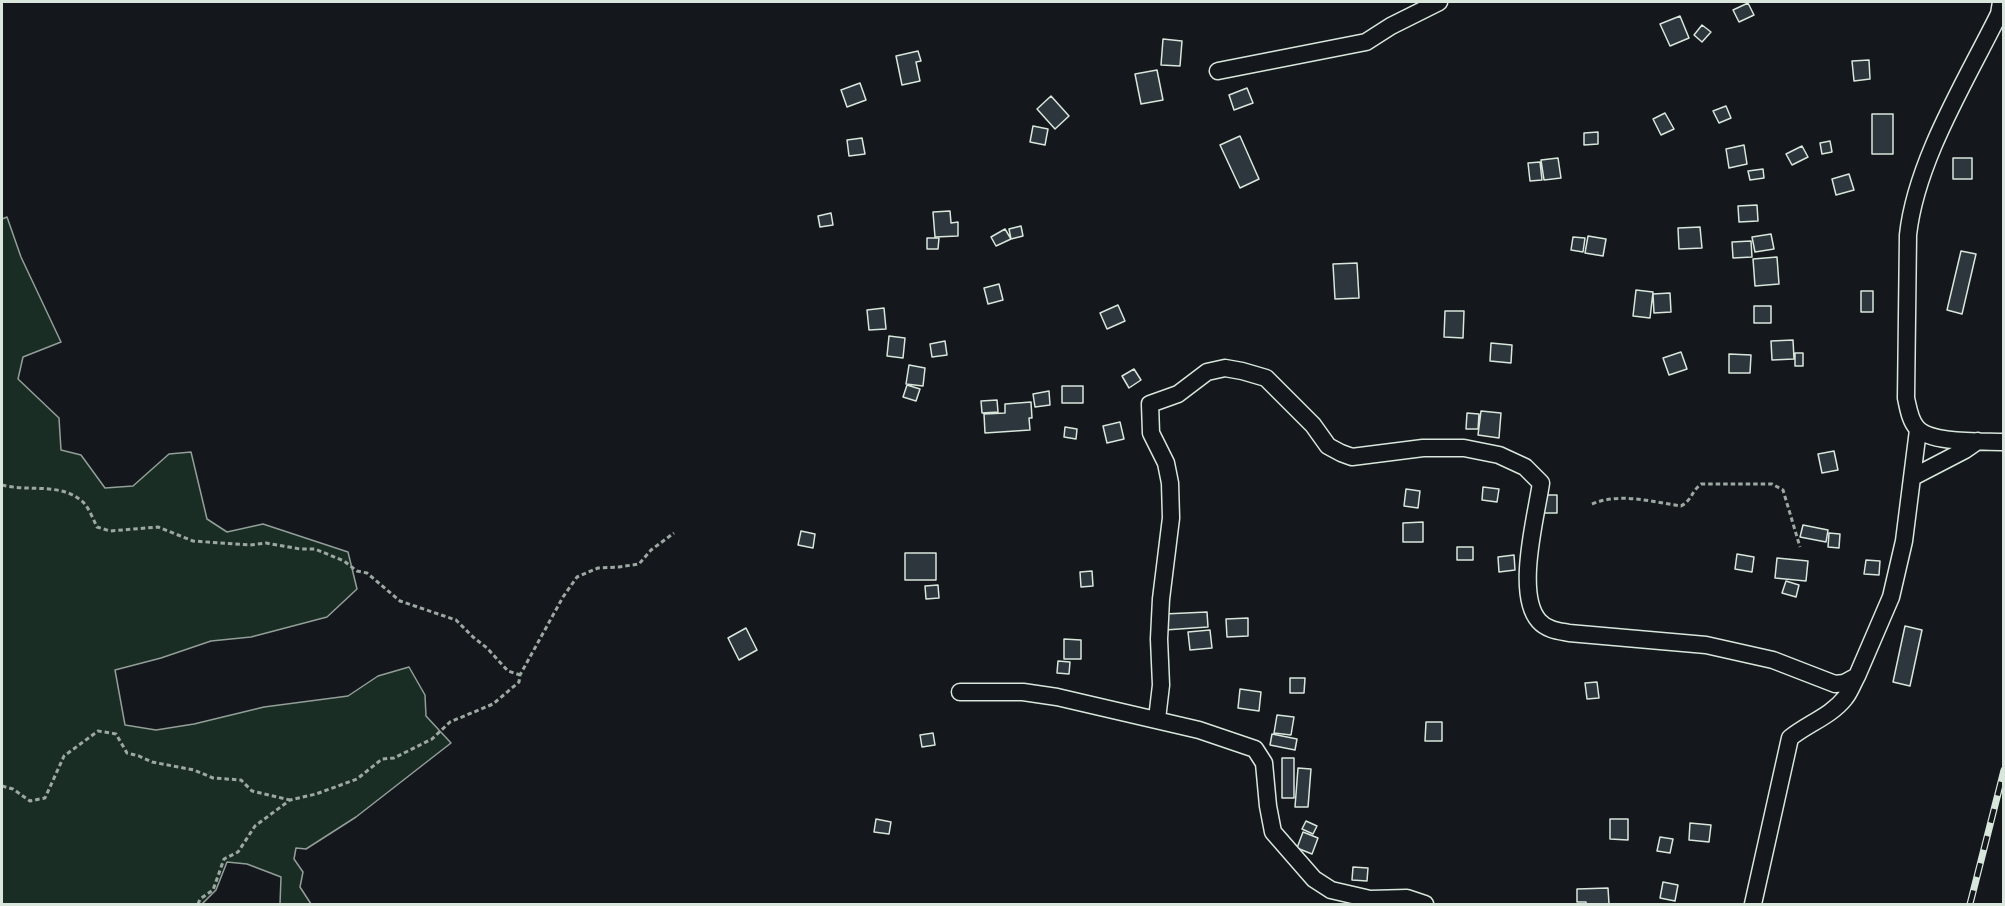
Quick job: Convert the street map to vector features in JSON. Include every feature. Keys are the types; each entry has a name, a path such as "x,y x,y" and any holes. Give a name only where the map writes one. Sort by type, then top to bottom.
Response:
{"street":[{"path":"1218,71 1366,42 1391,26 1439,2"},
{"path":"1753,904 1790,738 1827,714 1845,698 1857,676 1891,597 1904,541 1918,430 1906,398 1910,212 1920,179 1951,109 1999,14 2001,2"},
{"path":"1157,719 1161,685 1161,599 1171,518 1170,483 1166,463 1151,434 1150,404 1178,394 1207,372 1225,368 1266,378 1313,424 1328,446 1352,457 1423,448 1464,448 1499,455 1526,467 1541,483 1527,572 1530,604 1538,621 1548,628 1569,633 1706,645 1773,660 1835,684 1844,683 1857,676"},
{"path":"1918,430 1940,439 2004,442"},
{"path":"1913,477 1965,450 1977,441"},
{"path":"960,692 1023,692 1057,697 1157,719 1255,749 1264,762 1273,832 1314,879 1331,890 1370,899 1407,898 1425,904"}],"path":[{"path":"1593,504 1605,499 1619,498 1681,506 1690,501 1694,490 1701,484 1772,484 1783,490 1800,547"},
{"path":"2,485 11,488 51,489 69,493 85,503 97,527 110,531 158,527 193,542 250,545 266,543 300,549 315,549 344,561 357,571 367,573 400,601 456,620 473,638 487,648 508,672 520,675"},
{"path":"198,904 200,899 213,890 224,859 238,852 255,826 290,800 316,794 357,779 382,759 394,758 432,739 450,722 493,704 519,682 520,675 563,597 577,577 598,568 639,564 651,550 674,533"},
{"path":"2,786 13,789 30,801 45,798 64,756 98,731 116,734 127,753 152,762 194,770 213,778 241,780 252,791 290,800"}],"green space":[{"path":"7,217 21,257 61,342 23,357 18,379 59,418 61,450 81,455 105,488 133,486 169,454 191,452 207,519 227,532 263,524 348,552 357,589 327,617 251,637 211,641 161,658 115,670 125,725 156,730 194,724 264,707 348,696 378,676 409,667 425,695 426,716 451,743 356,817 306,849 296,848 294,859 303,872 300,887 311,904 280,904 281,877 247,864 227,862 216,890 202,904 2,904 2,219"}],"building":[{"path":"1748,3 1754,15 1739,22 1733,10"},
{"path":"1680,16 1689,38 1670,46 1660,24"},
{"path":"1702,25 1711,32 1702,42 1694,35"},
{"path":"1163,39 1182,41 1180,66 1161,65"},
{"path":"918,51 921,61 916,62 920,81 902,85 896,56"},
{"path":"1869,60 1870,79 1854,81 1852,61"},
{"path":"1157,70 1163,100 1141,104 1135,74"},
{"path":"860,83 866,100 847,107 841,90"},
{"path":"1247,88 1253,103 1234,110 1229,95"},
{"path":"1051,96 1069,116 1055,129 1037,109"},
{"path":"1726,106 1731,118 1719,123 1713,111"},
{"path":"1665,113 1674,129 1661,135 1653,119"},
{"path":"1872,114 1893,114 1893,154 1872,154"},
{"path":"1033,126 1048,129 1045,145 1030,142"},
{"path":"1598,132 1598,144 1584,145 1584,133"},
{"path":"1240,136 1259,179 1240,188 1220,145"},
{"path":"862,138 865,154 849,156 847,140"},
{"path":"1830,141 1832,152 1822,154 1820,143"},
{"path":"1744,145 1747,164 1729,168 1726,149"},
{"path":"1802,146 1808,157 1792,165 1786,154"},
{"path":"1558,158 1561,178 1544,180 1541,160"},
{"path":"1953,158 1972,158 1972,179 1953,179"},
{"path":"1540,162 1542,180 1530,181 1528,163"},
{"path":"1763,169 1764,178 1750,180 1748,171"},
{"path":"1849,174 1854,190 1836,195 1832,179"},
{"path":"1757,205 1758,221 1739,222 1738,206"},
{"path":"950,211 951,223 958,222 958,236 935,237 933,212"},
{"path":"831,213 833,225 820,227 818,216"},
{"path":"1021,226 1023,236 1011,239 1009,229"},
{"path":"1700,227 1702,248 1679,249 1678,228"},
{"path":"1005,229 1011,239 996,246 991,237"},
{"path":"1771,234 1774,249 1755,252 1752,237"},
{"path":"1588,236 1606,239 1603,256 1585,253"},
{"path":"1573,237 1585,238 1583,252 1571,250"},
{"path":"927,238 939,238 938,249 927,249"},
{"path":"1751,241 1752,257 1733,258 1732,242"},
{"path":"1961,251 1976,254 1962,314 1947,310"},
{"path":"1777,257 1779,284 1755,286 1753,259"},
{"path":"1357,263 1359,298 1335,299 1333,264"},
{"path":"999,284 1003,300 988,304 984,288"},
{"path":"1636,290 1653,292 1650,318 1633,316"},
{"path":"1861,291 1873,291 1873,312 1861,312"},
{"path":"1670,293 1671,312 1654,313 1653,294"},
{"path":"1118,305 1125,321 1107,329 1100,313"},
{"path":"1754,306 1771,306 1771,323 1754,323"},
{"path":"884,308 886,329 869,330 867,310"},
{"path":"1445,311 1464,311 1463,338 1444,337"},
{"path":"889,336 905,338 903,358 887,356"},
{"path":"1793,340 1794,359 1772,360 1771,341"},
{"path":"945,341 947,355 932,357 930,344"},
{"path":"1491,343 1512,345 1511,363 1490,361"},
{"path":"1681,352 1687,369 1669,375 1663,358"},
{"path":"1795,353 1803,353 1803,366 1795,366"},
{"path":"1729,354 1751,355 1750,373 1729,373"},
{"path":"909,365 925,368 923,386 906,384"},
{"path":"1134,369 1141,380 1129,388 1122,376"},
{"path":"907,385 920,389 916,401 903,397"},
{"path":"1062,386 1083,386 1083,403 1062,403"},
{"path":"1049,391 1050,405 1035,407 1033,394"},
{"path":"997,400 998,412 982,413 981,401"},
{"path":"1031,402 1030,430 985,433 984,414 1005,413 1005,404"},
{"path":"1481,411 1501,413 1499,438 1478,435"},
{"path":"1467,413 1479,414 1478,429 1466,429"},
{"path":"1120,422 1124,439 1107,443 1103,426"},
{"path":"1065,427 1077,429 1076,439 1064,437"},
{"path":"1834,451 1838,470 1822,473 1818,454"},
{"path":"1483,487 1499,489 1497,502 1482,500"},
{"path":"1406,489 1420,491 1418,508 1404,506"},
{"path":"1542,495 1557,495 1557,513 1541,513"},
{"path":"1423,522 1423,542 1403,542 1403,523"},
{"path":"1803,525 1828,530 1826,542 1800,537"},
{"path":"801,531 815,534 813,548 798,545"},
{"path":"1829,533 1840,534 1839,548 1828,547"},
{"path":"1457,547 1473,547 1473,560 1457,560"},
{"path":"905,553 936,553 936,580 905,580"},
{"path":"1737,554 1754,557 1752,572 1735,569"},
{"path":"1514,555 1515,570 1499,572 1498,557"},
{"path":"1777,558 1808,561 1806,581 1775,578"},
{"path":"1866,560 1880,561 1879,575 1864,574"},
{"path":"1092,571 1093,586 1081,587 1080,572"},
{"path":"1786,581 1799,585 1796,597 1782,593"},
{"path":"938,585 939,598 926,599 925,586"},
{"path":"1207,612 1208,627 1165,630 1164,614"},
{"path":"1248,618 1248,636 1227,637 1226,619"},
{"path":"1905,626 1922,630 1910,686 1893,682"},
{"path":"746,628 757,650 739,660 728,638"},
{"path":"1210,630 1212,648 1190,650 1188,632"},
{"path":"1064,639 1081,640 1081,659 1064,659"},
{"path":"1058,661 1070,662 1069,674 1057,673"},
{"path":"1290,678 1305,678 1304,693 1290,693"},
{"path":"1597,682 1599,698 1587,699 1585,683"},
{"path":"1240,689 1261,692 1259,711 1238,708"},
{"path":"1277,715 1294,717 1291,735 1274,733"},
{"path":"1426,722 1442,722 1442,741 1425,741"},
{"path":"933,733 935,745 922,747 920,735"},
{"path":"1272,734 1297,739 1295,750 1270,745"},
{"path":"1282,758 1294,758 1294,798 1282,798"},
{"path":"1298,768 1311,769 1308,807 1295,807"},
{"path":"876,819 891,822 889,834 874,832"},
{"path":"1610,819 1628,819 1628,840 1610,839"},
{"path":"1306,821 1317,826 1313,834 1302,829"},
{"path":"1690,823 1711,825 1709,842 1689,840"},
{"path":"1303,832 1318,838 1312,854 1297,848"},
{"path":"1660,837 1673,839 1670,853 1657,851"},
{"path":"1353,867 1368,868 1367,881 1352,880"},
{"path":"1663,882 1678,885 1675,901 1660,898"},
{"path":"1608,888 1609,904 1577,902 1577,889"}],"railway":[{"path":"1970,904 2004,770"}]}
